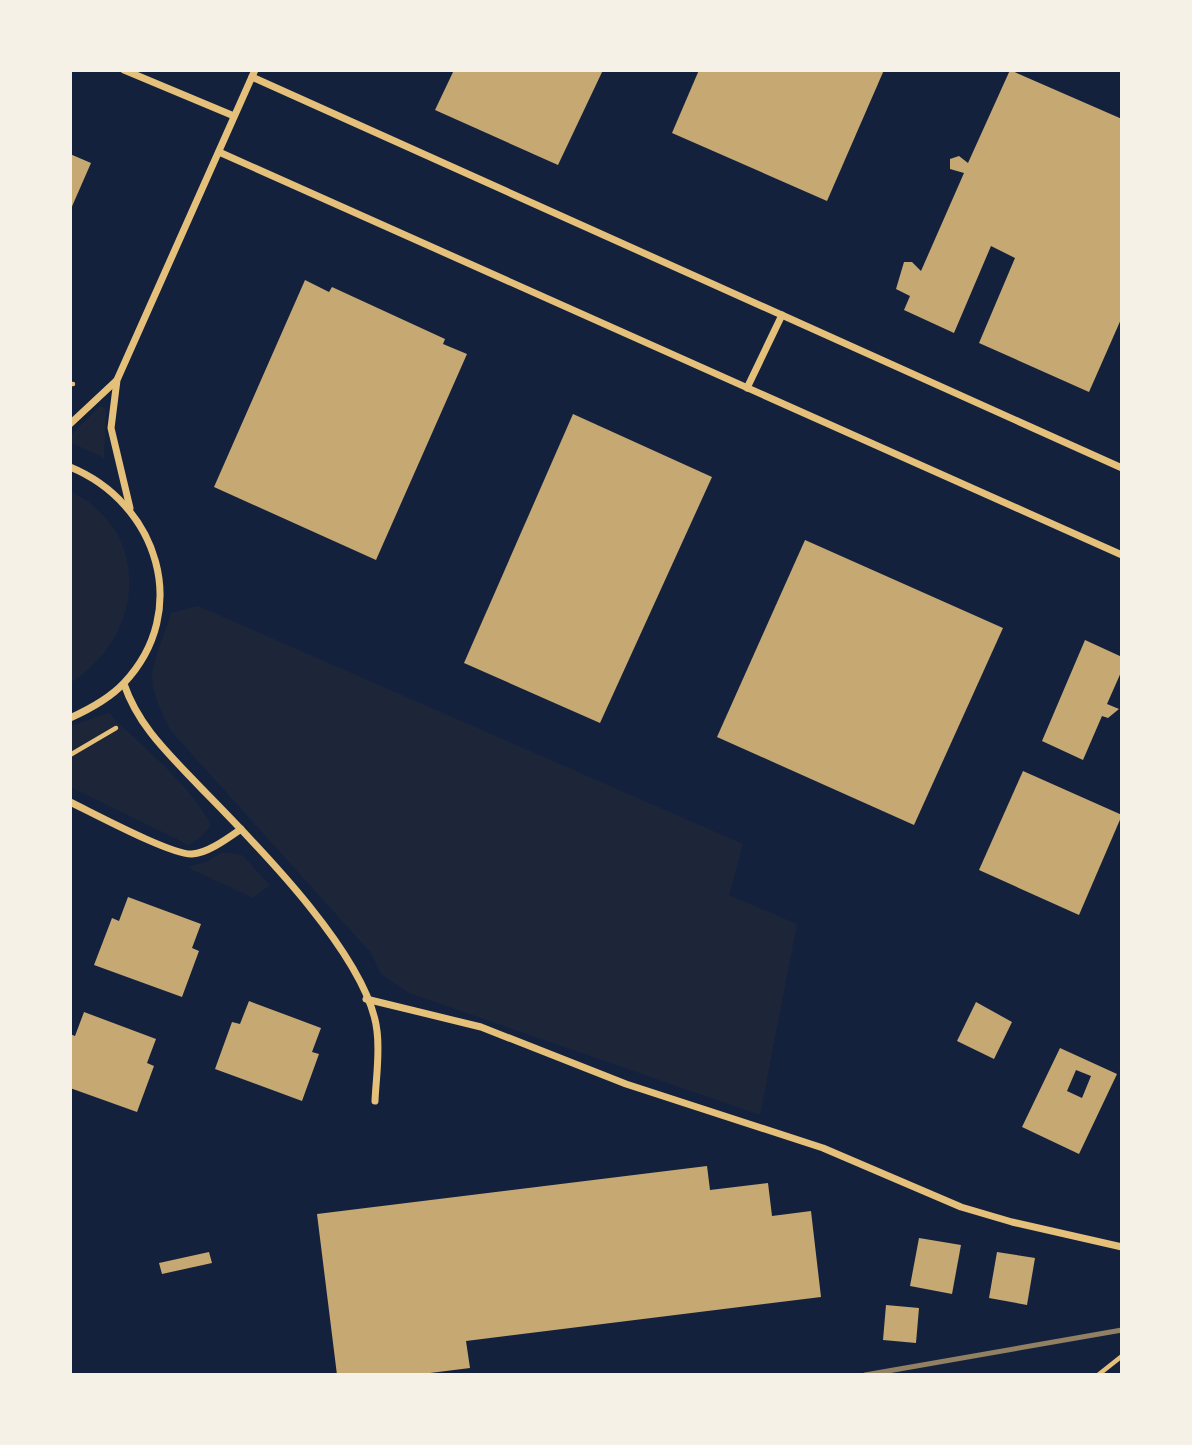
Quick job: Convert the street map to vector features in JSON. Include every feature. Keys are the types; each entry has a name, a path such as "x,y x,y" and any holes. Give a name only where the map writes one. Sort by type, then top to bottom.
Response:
{"street":[{"path":"124,70 234,117"},
{"path":"130,508 111,428 117,380 254,74 1122,468"},
{"path":"219,152 1122,555"},
{"path":"747,388 782,315"},
{"path":"70,424 117,380"},
{"path":"70,467 104,484 130,508 147,535 158,565 160,597 155,629 143,658 124,684 99,704 70,718"},
{"path":"124,684 132,708 146,731 241,829 301,896 348,958 377,1030 375,1101"},
{"path":"70,802 161,844 192,854 221,842 241,829"},
{"path":"366,999 481,1027 626,1084 823,1148 961,1207 1012,1222 1122,1247"}],"path":[{"path":"70,755 116,728"},
{"path":"1098,1375 1122,1356"}],"shaded area":[{"path":"100,406 106,409 104,458 70,442 70,436"},
{"path":"70,491 97,509 116,532 126,558 129,586 125,613 113,640 95,663 70,683"},
{"path":"198,606 743,844 729,895 797,924 760,1115 409,993 381,974 371,953 171,731 161,711 155,696 153,672 171,613"},
{"path":"109,713 190,794 211,825 201,837 189,845 70,787 70,726"},
{"path":"223,852 242,855 270,885 253,898 187,867 206,862"}],"building":[{"path":"454,70 603,70 558,165 435,110"},
{"path":"699,70 884,70 827,201 672,133"},
{"path":"1010,70 1122,119 1122,317 1089,392 979,343 1015,258 991,246 954,333 904,310 910,296 896,289 904,262 912,262 921,271 964,173 950,169 950,159 959,156 968,163"},
{"path":"70,154 91,163 70,211"},
{"path":"305,280 329,292 332,287 445,339 443,344 467,354 376,560 214,487"},
{"path":"573,414 712,477 600,723 464,663"},
{"path":"805,540 1003,628 914,825 717,737"},
{"path":"1085,640 1122,657 1122,670 1107,704 1119,709 1108,718 1102,716 1083,760 1042,741"},
{"path":"1023,771 1122,815 1079,915 979,870"},
{"path":"128,897 201,924 192,948 199,951 182,997 94,965 112,918 119,921"},
{"path":"249,1001 321,1028 312,1052 319,1054 302,1101 215,1069 232,1022 240,1024"},
{"path":"976,1002 1012,1022 994,1059 957,1041"},
{"path":"84,1012 156,1039 147,1063 154,1066 137,1112 70,1088 70,1034 75,1036"},
{"path":"1060,1048 1117,1074 1079,1154 1022,1127","holes":["1076,1070 1091,1076 1082,1098 1067,1091"]},
{"path":"707,1166 710,1190 768,1183 772,1216 811,1211 821,1297 466,1341 470,1368 414,1375 337,1375 317,1214"},
{"path":"919,1238 961,1245 952,1294 910,1286"},
{"path":"209,1252 212,1263 162,1274 159,1263"},
{"path":"997,1252 1035,1258 1027,1305 989,1298"},
{"path":"886,1305 919,1308 916,1343 883,1340"}],"railway":[{"path":"865,1375 1122,1330"}]}
